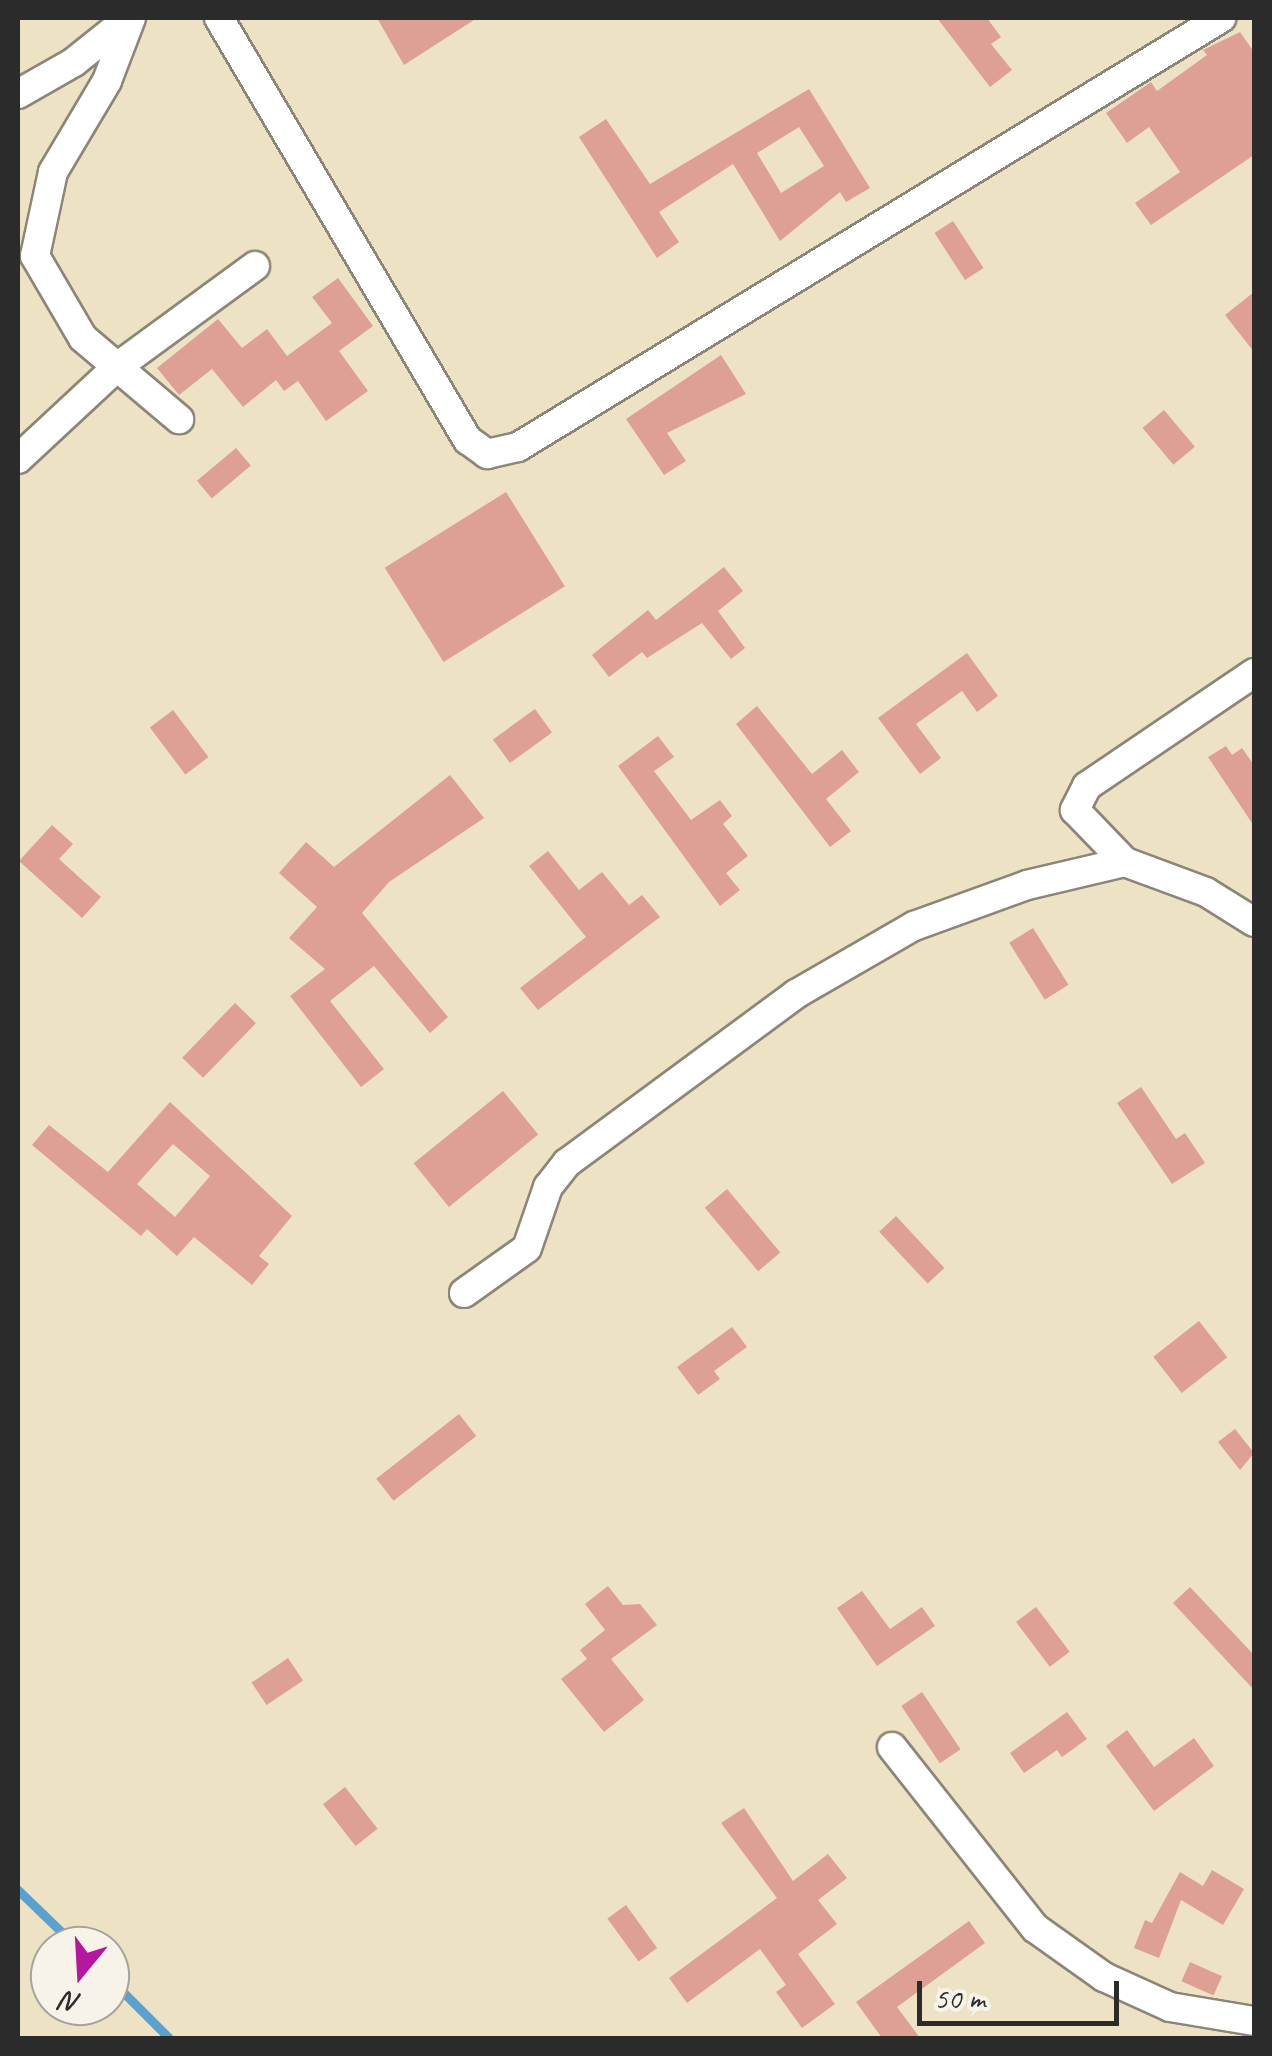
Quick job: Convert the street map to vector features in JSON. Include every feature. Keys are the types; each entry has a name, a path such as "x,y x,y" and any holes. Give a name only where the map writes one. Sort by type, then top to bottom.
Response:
{"street":[{"path":"18,94 74,62 130,18"},
{"path":"130,18 107,81 52,172 35,256 83,338 179,419"},
{"path":"219,18 468,440 487,454 518,447 1221,18"},
{"path":"18,459 118,367 256,266"},
{"path":"1254,673 1087,786 1074,810 1126,862 1206,892 1254,922"},
{"path":"464,1293 527,1248 548,1187 567,1162 796,994 914,926 1027,884 1126,862"},
{"path":"892,1747 1035,1928 1104,1977 1170,2007 1254,2021"}],"building":[{"path":"377,18 477,18 404,65"},
{"path":"937,18 987,18 1001,37 991,44 1012,70 990,87"},
{"path":"1240,32 1254,52 1254,155 1151,225 1135,203 1180,172 1149,127 1127,143 1106,113 1151,82 1157,91 1207,55 1203,50"},
{"path":"809,89 870,188 846,202 840,192 780,241 733,164 659,212 679,242 657,258 579,137 606,119 650,184","holes":["799,127 824,166 781,193 757,153"]},
{"path":"953,221 983,268 965,280 935,233"},
{"path":"338,278 373,326 339,351 368,391 326,421 298,381 284,391 276,380 243,407 212,369 179,395 157,368 218,319 242,348 267,329 287,356 332,323 312,297"},
{"path":"1254,292 1254,352 1225,315"},
{"path":"721,355 746,394 667,433 686,461 664,475 626,419"},
{"path":"1164,410 1195,447 1173,465 1143,428"},
{"path":"236,448 251,466 212,498 197,481"},
{"path":"506,492 565,586 444,662 385,568"},
{"path":"724,567 743,591 718,611 745,648 731,659 702,623 647,658 642,652 609,677 592,655 648,610 656,620"},
{"path":"967,653 998,696 977,712 962,691 916,724 941,758 920,774 878,718"},
{"path":"757,706 812,774 842,750 859,772 826,799 851,831 830,847 736,724"},
{"path":"535,709 552,732 510,763 493,740"},
{"path":"173,710 209,757 185,775 150,727"},
{"path":"658,736 674,757 654,771 691,820 720,800 732,816 723,824 748,856 726,873 740,890 720,906 618,766"},
{"path":"1226,746 1232,755 1242,748 1254,765 1254,826 1208,757"},
{"path":"450,775 484,818 389,882 362,913 448,1017 430,1033 374,966 330,1001 384,1069 361,1087 290,996 325,969 289,938 317,907 279,873 306,842 334,867"},
{"path":"52,825 73,844 59,859 101,897 82,918 19,861"},
{"path":"548,851 579,890 602,872 629,905 642,895 660,917 538,1010 520,988 586,937 529,866"},
{"path":"1033,928 1069,985 1045,1000 1009,943"},
{"path":"235,1003 256,1023 203,1078 182,1058"},
{"path":"1141,1087 1176,1139 1185,1133 1205,1163 1172,1184 1117,1103"},
{"path":"503,1091 538,1135 449,1207 414,1163"},
{"path":"170,1102 292,1216 259,1256 269,1264 252,1285 194,1237 177,1256 147,1229 141,1236 32,1145 49,1125 108,1172","holes":["173,1144 210,1176 175,1217 137,1184"]},
{"path":"727,1189 780,1253 758,1271 705,1208"},
{"path":"896,1216 944,1268 928,1284 879,1232"},
{"path":"1199,1321 1227,1357 1182,1393 1153,1357"},
{"path":"732,1327 747,1347 714,1371 720,1379 698,1395 677,1367"},
{"path":"459,1414 476,1436 393,1501 376,1479"},
{"path":"1235,1429 1254,1453 1240,1470 1218,1442"},
{"path":"608,1586 623,1605 640,1604 657,1625 611,1659 644,1700 604,1732 561,1679 587,1659 580,1650 605,1630 585,1604"},
{"path":"1190,1587 1254,1655 1254,1690 1173,1603"},
{"path":"862,1591 890,1629 922,1607 935,1626 877,1666 837,1608"},
{"path":"1036,1607 1070,1652 1050,1667 1016,1622"},
{"path":"288,1658 303,1680 267,1705 252,1683"},
{"path":"922,1692 961,1749 940,1763 901,1706"},
{"path":"1067,1712 1087,1739 1062,1757 1057,1750 1024,1773 1010,1753"},
{"path":"1127,1730 1154,1767 1194,1738 1214,1766 1154,1811 1106,1746"},
{"path":"345,1787 378,1829 356,1846 323,1804"},
{"path":"744,1808 793,1881 828,1854 847,1878 818,1900 837,1924 798,1954 835,2004 802,2028 776,1992 786,1985 760,1949 687,2003 669,1978 777,1898 721,1823"},
{"path":"1212,1870 1244,1889 1223,1925 1181,1900 1159,1958 1134,1948 1145,1920 1152,1923 1180,1872 1203,1886"},
{"path":"626,1905 657,1948 639,1961 607,1919"},
{"path":"969,1921 985,1943 897,2007 920,2038 882,2038 856,2002"},
{"path":"1190,1962 1222,1976 1213,1995 1181,1981"}],"waterway":[{"path":"18,1890 55,1926"},
{"path":"130,1999 169,2038"}]}
